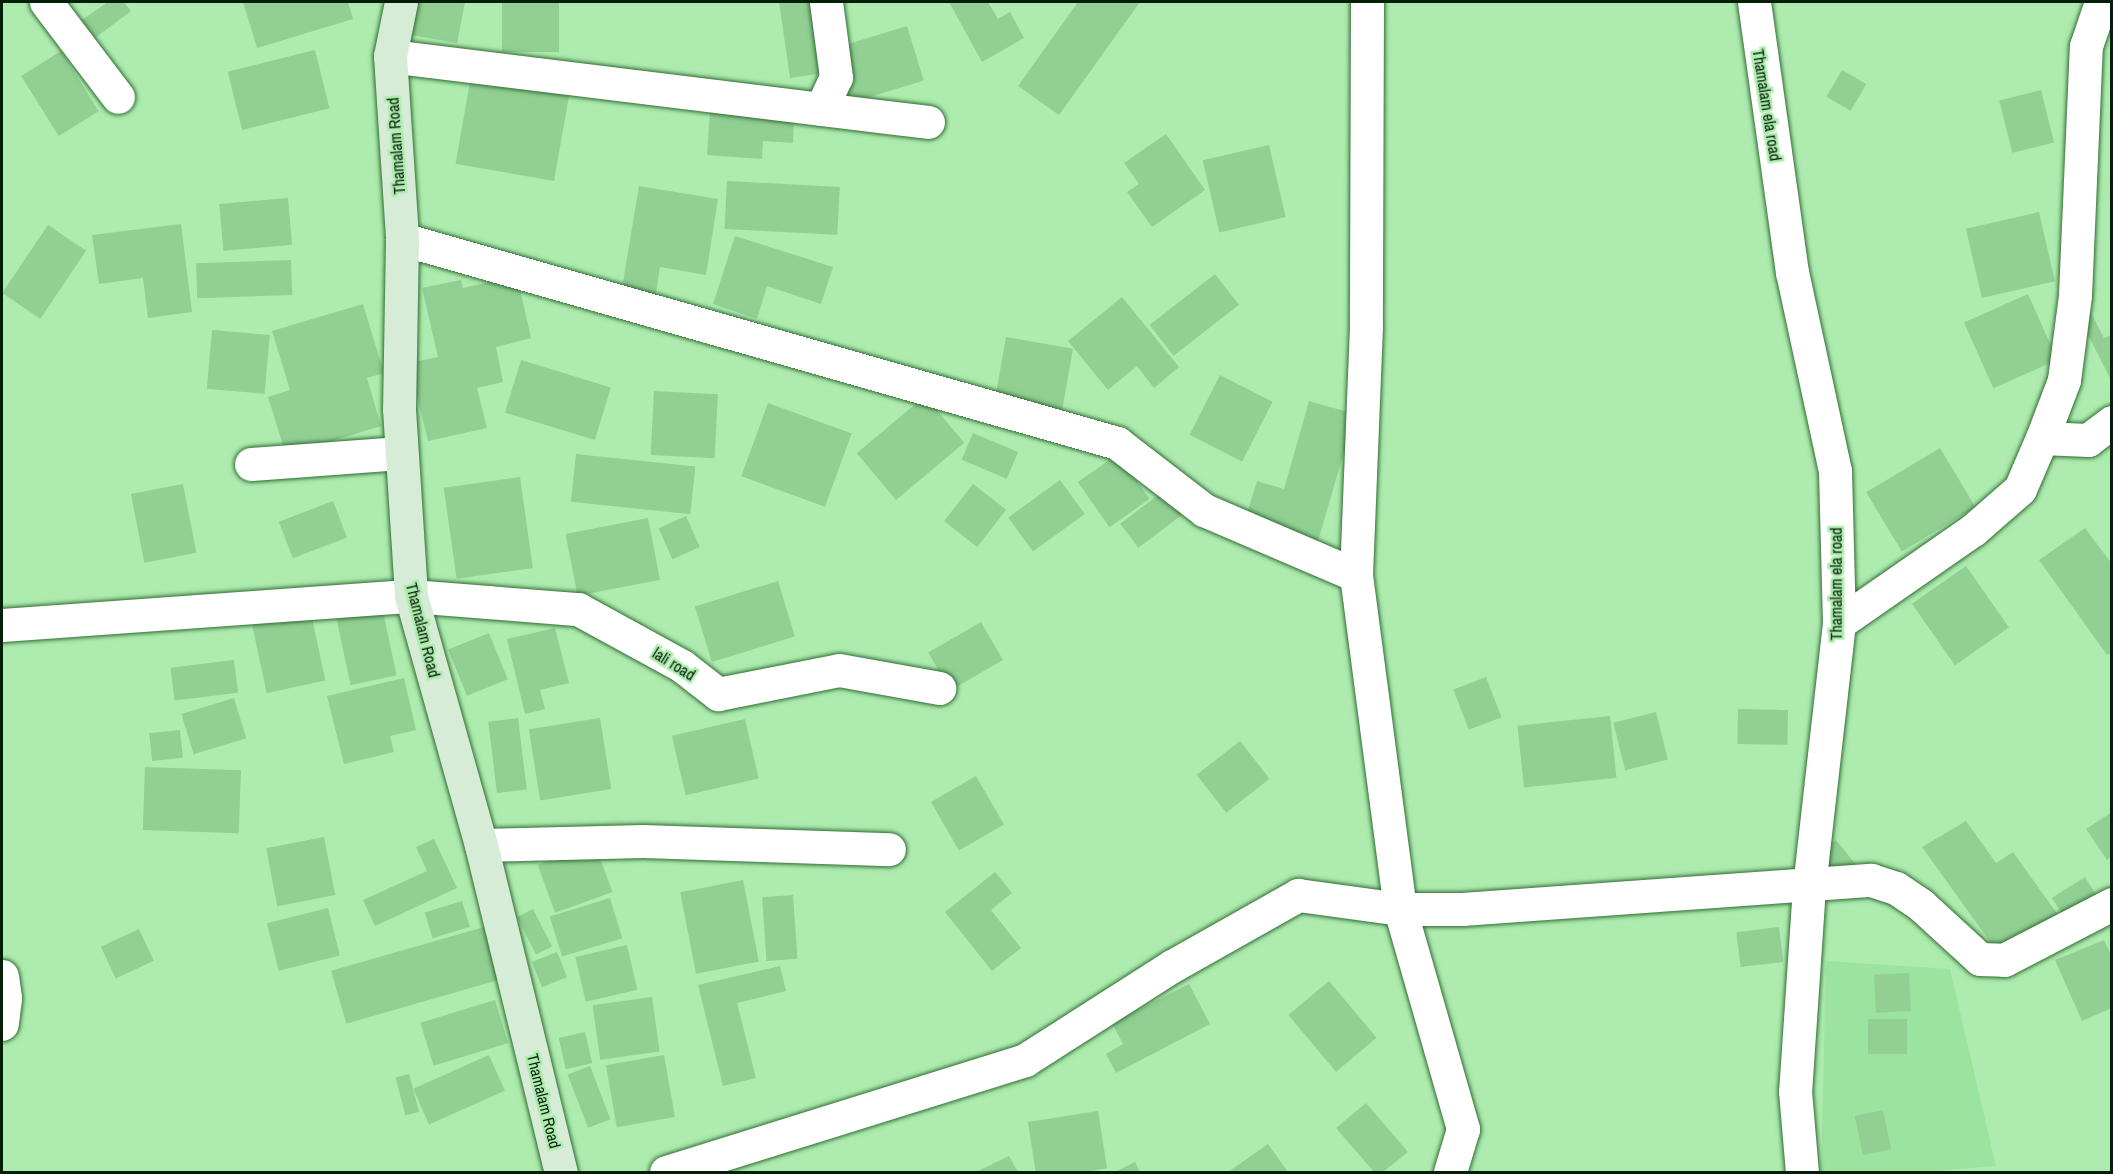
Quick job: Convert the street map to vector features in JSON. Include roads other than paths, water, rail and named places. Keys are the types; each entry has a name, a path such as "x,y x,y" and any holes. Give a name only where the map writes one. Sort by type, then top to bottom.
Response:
{"street":[{"path":"46,2 118,97"},
{"name":"Thamalam Road","path":"401,2 390,57 402,239 401,453 411,596 481,845 561,1173"},
{"path":"821,109 836,77 826,2"},
{"path":"1367,2 1366,326 1356,575 1400,909 1463,1130 1450,1173"},
{"name":"Thamalam ela road","path":"1754,2 1792,272 1835,471 1839,623 1809,887 1795,1091 1802,1173"},
{"path":"1839,623 1973,530 2020,489 2042,438 2066,370 2075,295 2086,46 2101,2"},
{"path":"390,57 928,122"},
{"path":"402,239 1117,443 1204,510 1356,575"},
{"path":"2042,438 2088,440 2112,422"},
{"path":"251,464 401,453"},
{"name":"lali road","path":"2,625 411,596 578,609 682,666 718,694 839,670 939,688"},
{"path":"481,845 643,840 889,849"},
{"path":"666,1173 1025,1060 1172,966 1298,895 1400,909 1809,887 1871,880 1896,888 1944,923 1980,959 2004,960 2112,904"},
{"path":"2,976 5,998 2,1024"}]}
